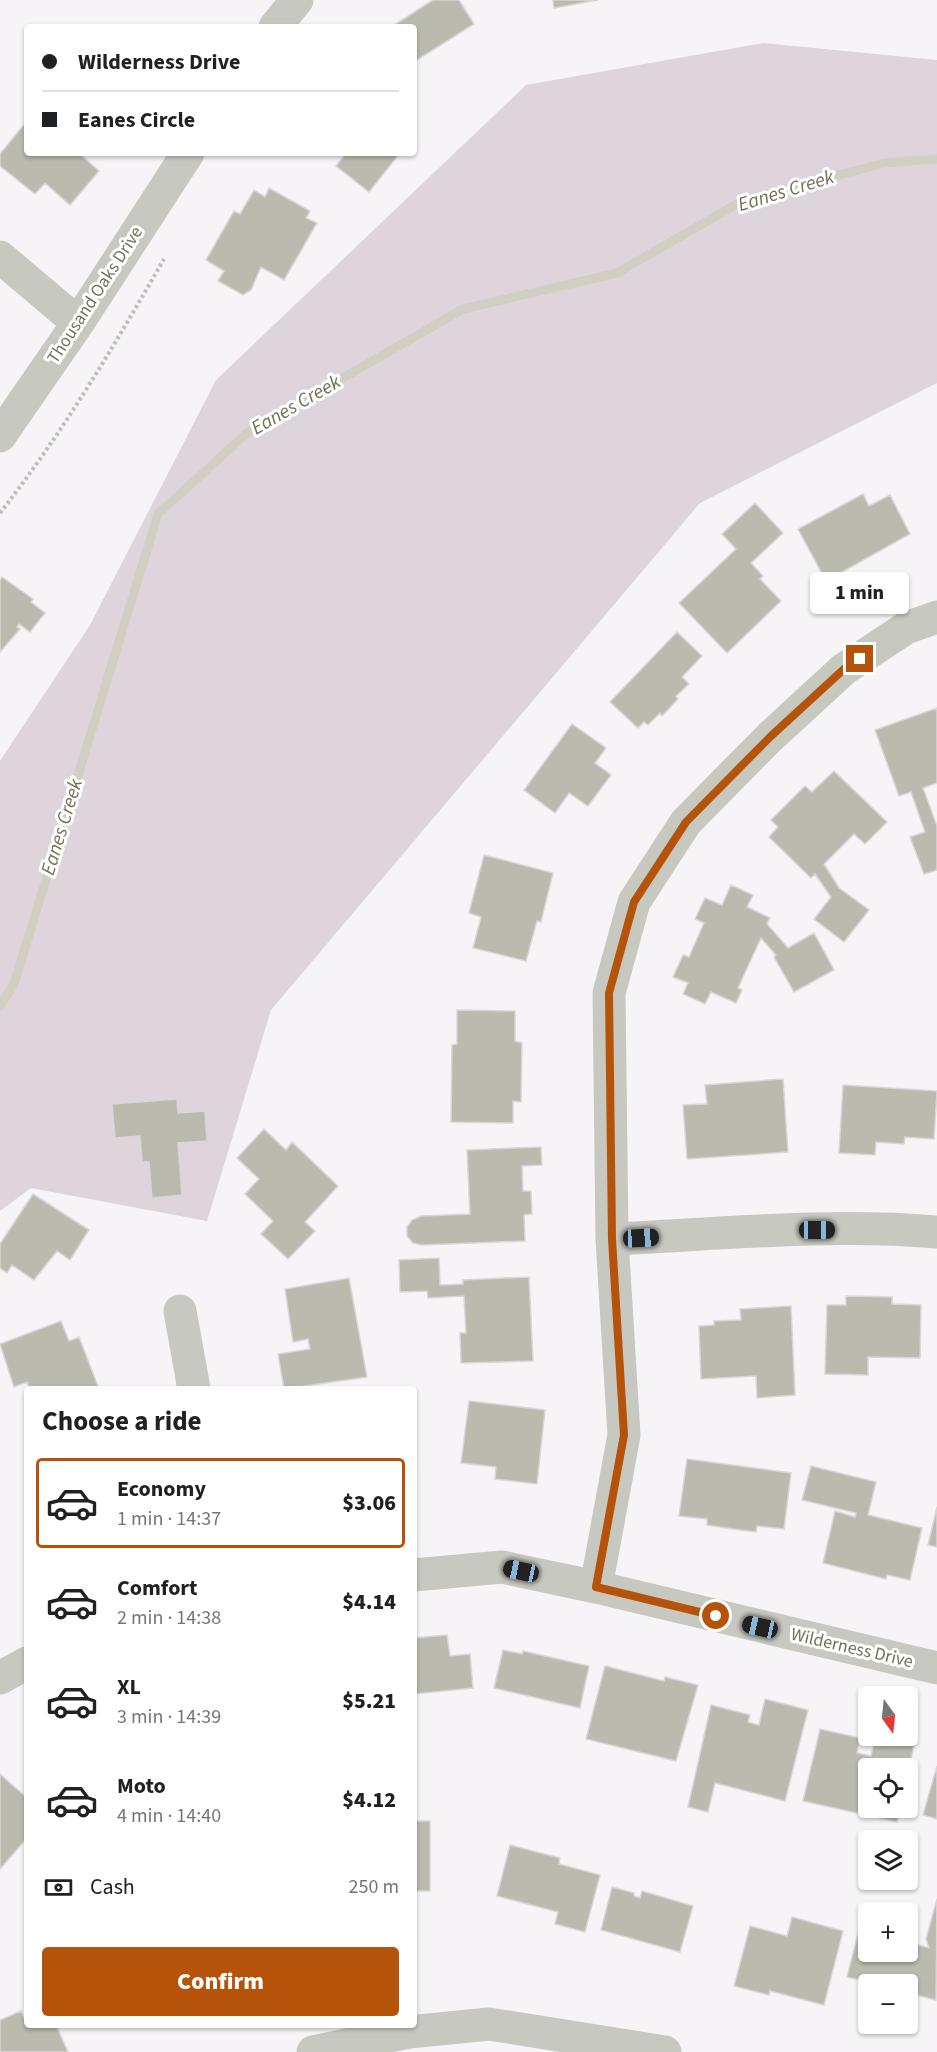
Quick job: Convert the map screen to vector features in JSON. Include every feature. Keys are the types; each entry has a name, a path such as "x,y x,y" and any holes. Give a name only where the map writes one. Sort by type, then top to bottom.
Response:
{"street":[{"path":"277,24 297,0"},
{"name":"Thousand Oaks Drive","path":"0,436 78,323 186,156"},
{"path":"0,257 78,323"},
{"path":"596,1587 624,1435 612,1239 609,993 634,902 686,822 770,737 844,669 906,628 937,617"},
{"path":"612,1239 795,1230 901,1229 937,1232"},
{"path":"180,1311 193,1386"},
{"name":"Wilderness Drive","path":"417,1575 502,1567 937,1668"},
{"path":"0,1678 24,1665"},
{"path":"313,2052 409,2032 489,2024 665,2052"}],"path":[{"path":"0,513 30,475 119,338 164,259"}],"shaded area":[{"path":"763,43 937,60 937,383 700,503 271,1010 207,1221 31,1188 0,1211 0,761 90,625 216,380 526,85"}],"building":[{"path":"433,0 459,0 474,24 417,60 417,24 396,24"},
{"path":"553,0 598,0 554,8"},
{"path":"24,125 24,156 82,156 99,171 70,205 45,183 35,194 0,166 0,154"},
{"path":"344,156 398,156 369,192 336,166"},
{"path":"269,188 310,211 306,218 317,223 284,280 261,267 251,290 243,295 218,281 224,271 206,260 234,211 240,214 254,190 265,197"},
{"path":"863,494 869,506 890,495 910,534 826,581 798,529"},
{"path":"755,503 783,533 751,563 763,576 760,579 781,601 727,653 679,603 736,549 722,534"},
{"path":"2,577 33,599 31,602 45,613 30,632 19,624 17,627 20,629 0,652 0,580"},
{"path":"677,632 702,656 682,677 689,684 676,696 678,699 662,716 660,713 648,725 644,722 638,728 610,702"},
{"path":"937,708 937,783 923,788 937,826 937,870 924,874 910,837 925,832 911,792 899,796 875,730"},
{"path":"572,724 606,748 595,763 611,775 588,806 569,793 555,813 524,790"},
{"path":"834,771 887,822 865,844 854,834 824,864 839,888 869,910 844,942 814,919 831,897 815,874 811,878 769,837 778,827 771,820 805,786 812,792"},
{"path":"484,855 553,873 541,922 537,921 526,961 473,948 481,917 469,913"},
{"path":"731,885 753,895 747,907 770,918 767,924 788,948 814,933 834,970 794,992 774,957 776,955 761,938 738,988 742,990 736,1003 711,992 705,1004 683,994 688,983 673,977 683,955 689,957 704,923 695,919 705,898 722,905"},
{"path":"457,1010 515,1011 515,1041 522,1043 521,1102 513,1101 513,1123 451,1122 452,1045 457,1044"},
{"path":"783,1079 788,1152 687,1159 683,1105 707,1104 705,1085"},
{"path":"843,1085 937,1091 934,1139 905,1137 904,1144 876,1142 875,1155 839,1153"},
{"path":"177,1099 178,1113 205,1111 207,1141 178,1143 182,1195 152,1198 149,1162 142,1162 140,1136 115,1138 112,1104"},
{"path":"264,1129 286,1150 292,1142 338,1186 305,1222 315,1231 288,1259 261,1234 273,1221 245,1194 259,1179 237,1158"},
{"path":"541,1147 542,1165 522,1166 523,1191 531,1191 532,1214 524,1215 525,1241 422,1245 413,1243 407,1236 407,1227 412,1220 421,1216 470,1214 467,1150"},
{"path":"33,1194 89,1230 70,1260 57,1251 34,1280 12,1265 7,1273 0,1268 0,1244"},
{"path":"439,1258 440,1285 463,1284 463,1280 529,1277 533,1361 461,1363 460,1333 466,1333 464,1296 428,1298 427,1291 400,1292 399,1260"},
{"path":"349,1278 367,1377 305,1386 283,1386 278,1354 310,1349 308,1339 293,1342 285,1289"},
{"path":"846,1296 892,1297 892,1304 921,1305 920,1358 868,1357 868,1375 825,1374 827,1305 846,1305"},
{"path":"791,1306 795,1395 757,1398 756,1376 701,1379 699,1326 714,1325 714,1321 741,1320 740,1309"},
{"path":"61,1321 69,1341 79,1337 98,1386 28,1386 27,1382 14,1387 0,1344"},
{"path":"469,1401 545,1410 537,1484 495,1479 496,1467 461,1463"},
{"path":"687,1459 791,1473 784,1529 757,1526 756,1532 707,1525 707,1519 679,1516"},
{"path":"811,1466 876,1482 868,1515 922,1528 910,1580 887,1575 886,1579 823,1563 835,1511 855,1517 856,1513 802,1500"},
{"path":"937,1507 937,1547 928,1545"},
{"path":"447,1635 450,1656 470,1654 473,1688 417,1694 417,1638"},
{"path":"503,1650 522,1654 523,1651 589,1666 580,1708 494,1688"},
{"path":"605,1666 664,1681 665,1677 698,1685 676,1761 586,1739"},
{"path":"765,1699 808,1710 785,1801 715,1783 708,1812 688,1807 711,1705 750,1715 748,1722 759,1725"},
{"path":"820,1729 858,1738 857,1753 871,1756 874,1746 914,1746 911,1758 858,1758 858,1813 803,1801"},
{"path":"937,1766 937,1819 923,1815"},
{"path":"0,1774 24,1795 24,1841 0,1869"},
{"path":"879,1818 898,1818 897,1822"},
{"path":"417,1821 430,1821 430,1891 417,1891"},
{"path":"510,1845 560,1858 559,1864 600,1875 585,1932 555,1924 558,1912 497,1896"},
{"path":"612,1887 634,1893 634,1896 640,1898 642,1891 693,1906 680,1952 601,1930"},
{"path":"937,1899 936,2000 918,1996 918,1974 858,1974 858,1980 847,1977 858,1934 858,1962 918,1962 918,1945 929,1948 926,1939"},
{"path":"792,1917 843,1931 824,2005 770,1991 769,1995 734,1986 750,1926 787,1936"},
{"path":"21,2011 24,2028 57,2028 68,2052 0,2052 0,2020"}],"waterway":[{"name":"Eanes Creek","path":"0,1006 14,984 158,514 247,433 463,309 617,273 742,201 884,163 937,159"}],"route":[{"path":"716,1616 596,1587 624,1435 612,1239 609,993 634,902 686,822 770,737 844,669 860,659"}]}
